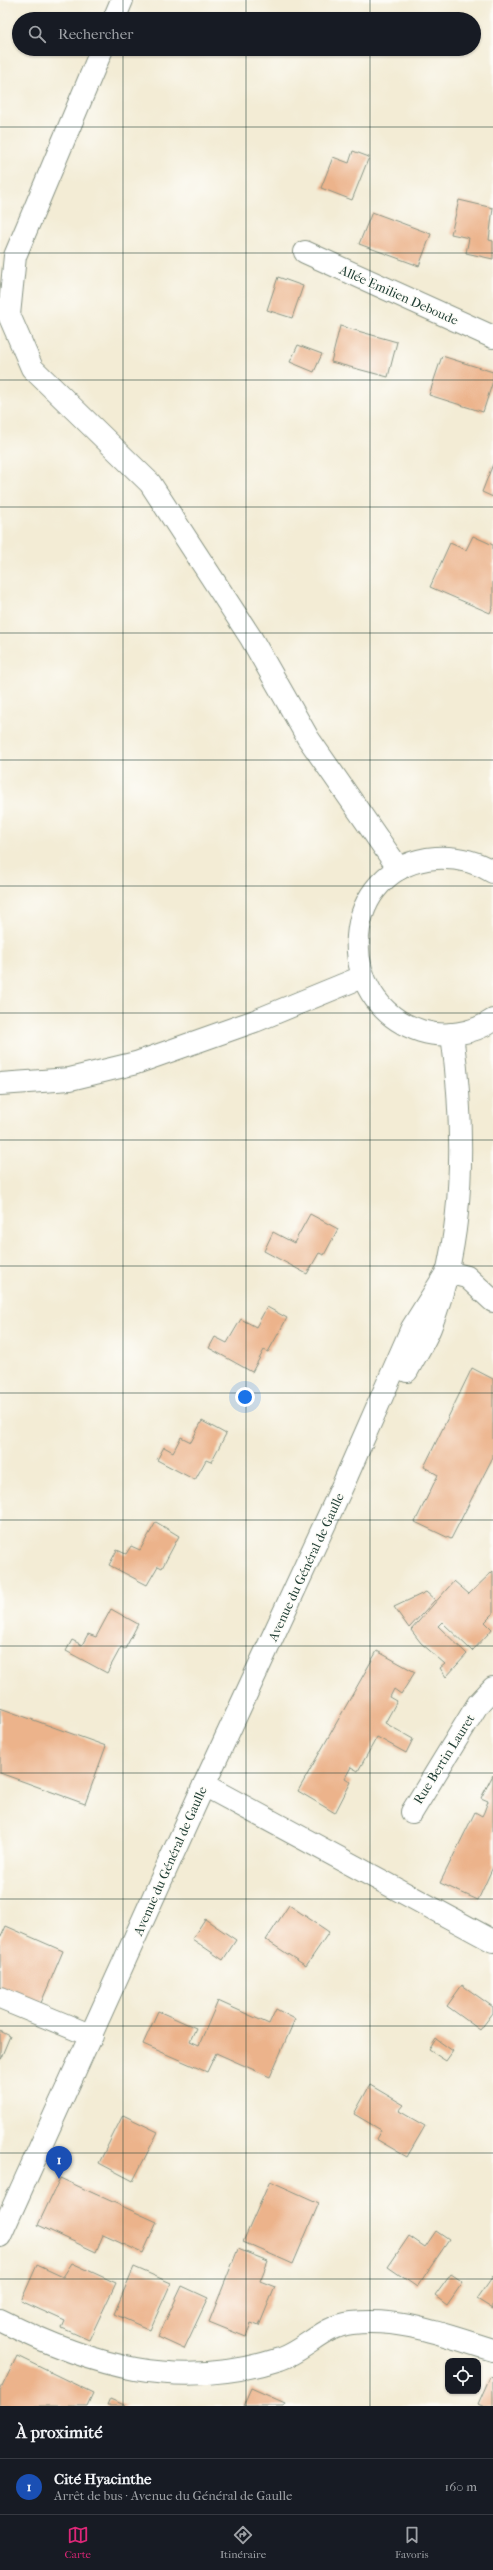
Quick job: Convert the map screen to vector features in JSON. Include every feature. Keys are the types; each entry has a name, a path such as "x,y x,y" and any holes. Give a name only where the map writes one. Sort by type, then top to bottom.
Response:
{"street":[{"path":"117,12 122,0"},
{"path":"99,56 16,256 4,314 32,368 150,483 251,638 308,738 399,869"},
{"name":"Allée Emilien Deboude","path":"305,252 493,337"},
{"path":"493,872 479,863 452,857 424,859 399,869 380,885 366,905 358,928 356,953 362,977 373,997 388,1014 408,1027 429,1034 452,1034 471,1031 493,1020"},
{"path":"0,1084 70,1079 136,1063 255,1021 362,977"},
{"name":"Avenue du Général de Gaulle","path":"0,2236 92,2036 204,1785 342,1488 412,1328 447,1272 459,1202 459,1121 452,1034"},
{"path":"447,1272 467,1277 493,1301"},
{"name":"Rue Bertin Lauret","path":"412,1812 478,1704 493,1688"},
{"path":"204,1785 493,1941"},
{"path":"0,1998 92,2036"},
{"path":"0,2320 71,2352 140,2371 172,2374 228,2370 280,2358 304,2347 324,2331 351,2323 396,2322 493,2350"}],"building":[{"path":"353,151 369,157 352,200 321,188 333,157 349,163"},
{"path":"459,200 493,208 489,240 493,241 493,259 466,253 469,238 451,234"},
{"path":"372,212 431,234 419,266 359,244"},
{"path":"278,277 303,286 292,318 267,310"},
{"path":"340,326 397,342 388,377 331,362"},
{"path":"298,345 322,354 314,372 290,362"},
{"path":"442,356 493,372 493,381 483,412 429,395"},
{"path":"493,464 493,497 482,492"},
{"path":"473,536 493,545 493,606 490,613 430,587 450,543 466,550"},
{"path":"310,1214 338,1229 324,1255 319,1253 307,1274 264,1251 273,1232 294,1243"},
{"path":"267,1307 287,1318 268,1352 264,1350 252,1372 209,1348 215,1337 227,1343 241,1319 256,1327"},
{"path":"472,1368 493,1379 493,1457 451,1539 415,1522 438,1475 424,1467"},
{"path":"202,1421 226,1434 211,1462 206,1460 195,1480 157,1460 164,1447 173,1452 181,1437 191,1442"},
{"path":"156,1522 179,1536 162,1568 158,1566 147,1585 109,1565 117,1550 126,1554 131,1546 140,1550"},
{"path":"493,1571 493,1614 485,1622 492,1629 472,1651 442,1622 438,1626 467,1654 446,1677 440,1668 445,1664 421,1643 411,1630 454,1581 469,1594"},
{"path":"426,1592 435,1600 409,1628 394,1607"},
{"path":"111,1609 138,1624 125,1649 121,1647 107,1673 66,1651 72,1640 82,1645 88,1634 96,1637"},
{"path":"377,1651 415,1672 401,1694 394,1689 390,1697 397,1701 385,1723 413,1739 406,1753 377,1737 358,1771 351,1767 345,1778 351,1782 335,1813 298,1791"},
{"path":"0,1708 106,1746 85,1804 0,1773"},
{"path":"493,1775 493,1867 478,1900 440,1883 475,1812 482,1816 484,1812 488,1801 481,1798"},
{"path":"289,1905 329,1932 306,1966 266,1940"},
{"path":"205,1919 236,1940 223,1960 192,1939"},
{"path":"6,1926 63,1951 38,2010 0,1993 0,1939"},
{"path":"462,1985 493,2007 493,2013 480,2030 447,2006"},
{"path":"218,2001 269,2024 276,2009 295,2019 270,2077 216,2053 207,2072 143,2044 158,2011 196,2028 190,2041 199,2045"},
{"path":"0,2031 10,2036 0,2060"},
{"path":"436,2039 453,2051 446,2061 429,2050"},
{"path":"370,2085 404,2105 399,2111 425,2126 407,2157 376,2139 381,2130 354,2114"},
{"path":"123,2115 158,2132 133,2181 99,2163"},
{"path":"60,2178 157,2222 143,2253 103,2235 96,2252 38,2225"},
{"path":"270,2181 319,2203 293,2264 243,2242"},
{"path":"436,2231 449,2240 417,2287 388,2267 409,2236 425,2247"},
{"path":"238,2249 268,2261 260,2281 275,2287 259,2326 251,2323 246,2337 209,2322"},
{"path":"72,2263 116,2283 89,2340 62,2328 65,2321 21,2301 37,2265 63,2277"},
{"path":"134,2267 171,2283 150,2330 114,2314"},
{"path":"451,2274 463,2282 447,2305 435,2296"},
{"path":"493,2276 493,2309 477,2299"},
{"path":"182,2286 208,2298 184,2349 158,2337"},
{"path":"17,2356 93,2393 87,2406 0,2406 0,2391"},
{"path":"490,2377 493,2378 493,2406 482,2406 478,2404"},
{"path":"251,2388 285,2403 283,2406 243,2406"},
{"path":"110,2399 122,2404 126,2406 107,2406"}],"place":[{"name":"Cité Hyacinthe","path":"59,2179"}]}
